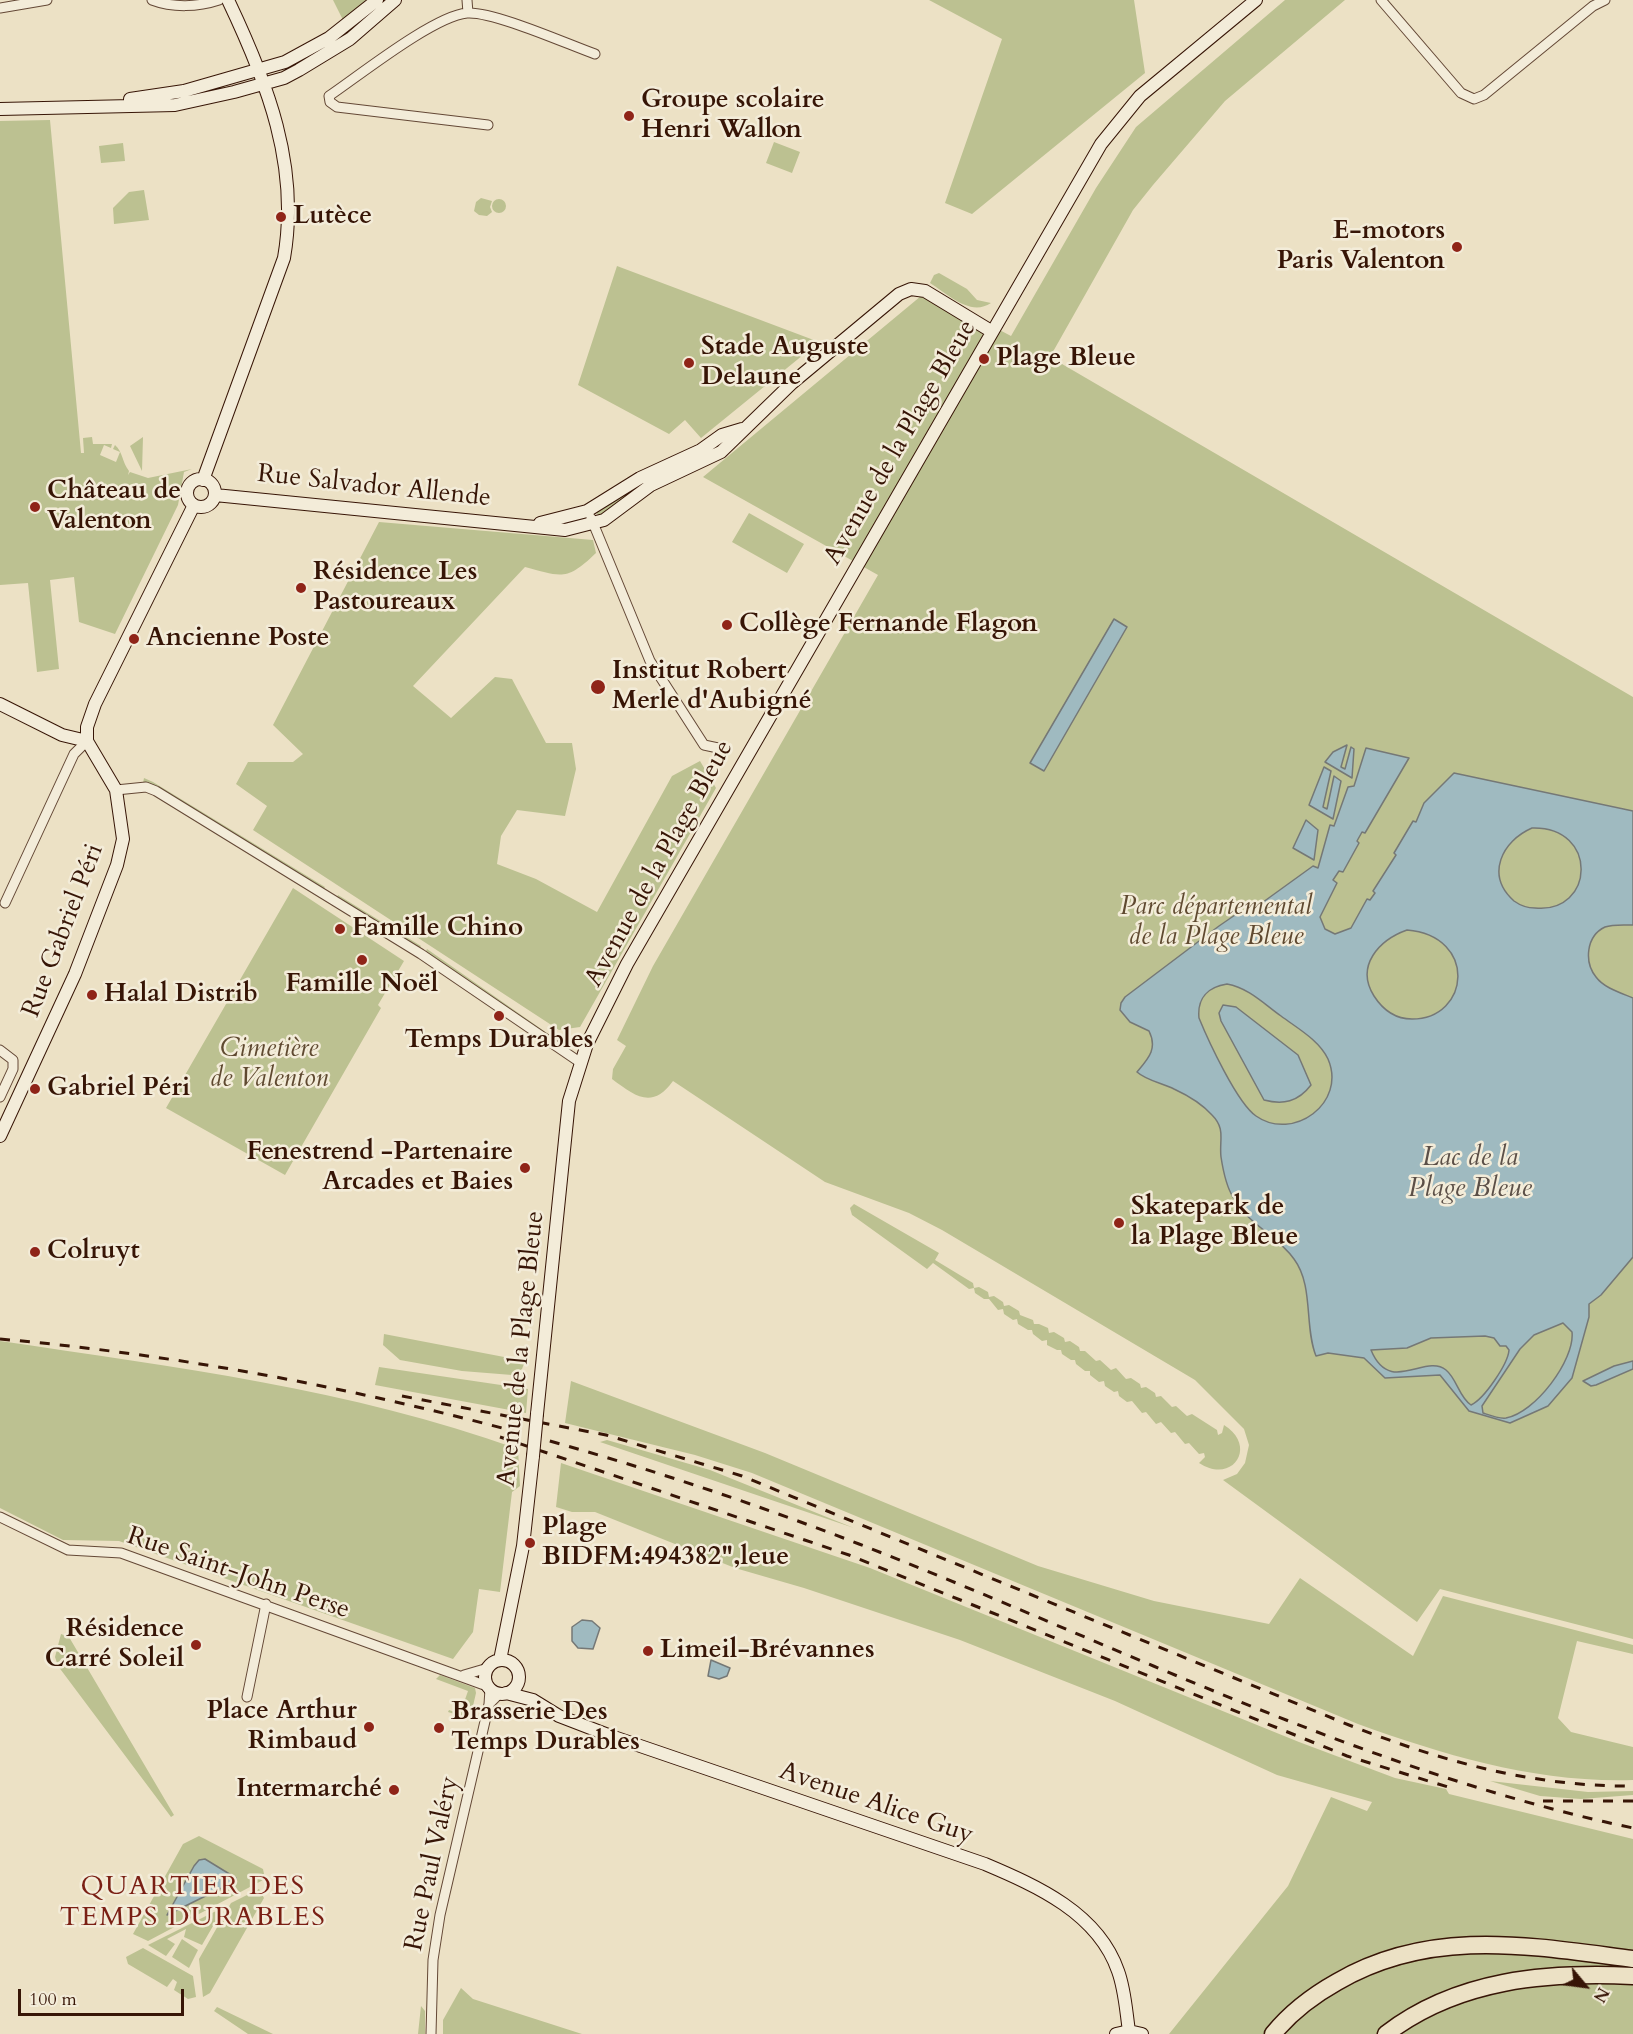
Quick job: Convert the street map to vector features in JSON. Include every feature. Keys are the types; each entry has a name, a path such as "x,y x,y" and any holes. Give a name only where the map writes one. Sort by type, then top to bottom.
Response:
{"highway":[{"path":"1273,2034 1308,1999 1346,1976 1388,1957 1430,1948 1470,1944 1536,1946 1633,1959"},
{"path":"1391,2030 1467,1991 1528,1977 1576,1973 1633,1976"}],"main road":[{"path":"203,480 286,247 290,214 285,159 266,84 228,0"},
{"path":"0,102 115,100 159,96 236,78 285,62 330,38 377,0"},
{"path":"0,109 175,105 266,84 285,78 350,39 395,0"},
{"name":"Avenue de la Plage Bleue","path":"504,1661 509,1614 523,1546 568,1101 587,1044 627,964 1101,144 1140,96 1256,0"},
{"name":"Rue Salvador Allende","path":"214,495 565,530 595,524 619,510 651,485 720,452 792,383 899,294 911,289 925,291 991,331"},
{"name":"Rue Salvador Allende","path":"530,525 587,511 640,478 701,450 722,435 742,429"},
{"path":"203,480 212,485 214,495 207,506 194,505 188,498 188,488 194,481 203,480"},
{"path":"0,704 62,735 87,741 87,727 92,710 194,505"},
{"name":"Rue Gabriel Péri","path":"2,1128 75,974 117,865 123,839 116,790 87,741"},
{"path":"504,1661 516,1669 518,1680 513,1689 496,1690 485,1677 488,1668 504,1661"},
{"name":"Avenue Alice Guy","path":"518,1680 533,1700"},
{"name":"Avenue Alice Guy","path":"496,1690 533,1700 559,1716 610,1736 985,1864 1060,1900 1106,1945 1118,1971 1122,2032"},
{"path":"1122,2032 1143,2034"}],"street":[{"path":"0,8 19,2 46,0"},
{"path":"152,0 186,5 205,4 219,0"},
{"path":"466,0 468,13"},
{"path":"1381,0 1461,93 1474,99 1484,95 1593,6 1605,0"},
{"path":"488,125 337,107 330,102 329,96 441,20 468,13 493,17 595,54"},
{"path":"587,511 595,524 650,661 704,745 718,748"},
{"path":"5,903 74,754 87,741"},
{"path":"116,790 146,787 156,791 421,954 581,1063"},
{"path":"0,1050 13,1060 13,1069 0,1096"},
{"name":"Rue Saint-John Perse","path":"0,1517 56,1546 83,1553 121,1553 464,1675 496,1690"},
{"path":"247,1697 266,1604"},
{"path":"464,1675 488,1668"},
{"name":"Rue Paul Valéry","path":"431,2034 433,1960 440,1914 489,1704 496,1690"}],"green space":[{"path":"333,0 366,0 343,20"},
{"path":"929,0 1134,0 1145,73 972,214 945,203 1002,39"},
{"name":"Parc départemental de la Plage Bleue","path":"1285,0 1345,0 1225,101 1153,185 1133,210 1050,357 1633,697 1633,1639 1440,1589 1417,1622 1223,1480 1237,1474 1245,1463 1249,1445 1244,1429 1195,1380 942,1230 909,1213 825,1182 673,1081 665,1090 651,1098 636,1095 612,1079 613,1069 626,1046 617,1040 653,966 878,575 703,477 921,296 971,315 1011,336 1096,188 1136,127"},
{"path":"50,120 81,453 84,453 83,438 92,437 93,444 112,444 111,448 104,445 100,455 116,462 120,452 113,449 115,445 120,451 129,471 128,475 130,472 148,478 192,469 184,472 178,505 115,634 79,622 74,577 50,580 59,669 37,672 28,583 0,585 0,121"},
{"path":"774,142 800,152 792,173 766,163"},
{"path":"123,143 125,161 101,163 99,146"},
{"path":"144,190 149,220 114,224 113,208 129,192"},
{"path":"481,198 492,201 490,207 492,212 487,216 479,215 474,211 476,202"},
{"path":"499,199 504,201 506,206 504,211 499,213 494,211 492,206 494,201"},
{"name":"Stade Auguste Delaune","path":"617,266 819,342 701,438 685,420 669,434 578,385"},
{"path":"939,273 967,289 977,300 991,303 983,307 967,306 952,298 930,283 934,275"},
{"path":"143,437 142,471 130,446"},
{"path":"669,468 600,516 597,514 597,510"},
{"path":"749,513 804,544 787,573 732,542"},
{"path":"379,522 593,540 596,553 571,572 556,574 525,567 413,686 451,718 495,677 512,679 546,743 572,743 576,769 565,816 517,810 501,836 497,864 536,879 597,912 672,776 700,761 716,788 580,1027 559,1030 253,830 267,806 236,784 248,762 293,762 303,754 273,725"},
{"path":"144,778 325,887 322,891 143,783"},
{"name":"Cimetière de Valenton","path":"293,888 404,961 378,1005 381,1008 285,1175 166,1108"},
{"path":"338,895 421,946 419,949 336,899"},
{"path":"427,949 554,1038 552,1041 425,953"},
{"path":"854,1204 939,1253 935,1260 973,1283 974,1288 969,1289 933,1263 927,1269 852,1215 850,1208"},
{"path":"979,1287 988,1292 989,1297 994,1296 1003,1302 1004,1306 1009,1305 1019,1311 1020,1315 1033,1320 1034,1324 1048,1328 1049,1333 1054,1332 1064,1338 1065,1342 1070,1341 1079,1347 1080,1351 1085,1351 1096,1361 1100,1360 1111,1370 1116,1368 1126,1379 1131,1378 1140,1384 1141,1388 1146,1387 1155,1393 1156,1397 1161,1396 1172,1407 1176,1406 1187,1416 1192,1414 1217,1430 1218,1435 1222,1433 1224,1425 1234,1434 1239,1443 1240,1452 1237,1460 1231,1466 1222,1469 1211,1469 1199,1463 1205,1457 1204,1453 1199,1454 1189,1443 1185,1444 1175,1432 1171,1433 1161,1422 1156,1424 1132,1401 1127,1402 1119,1396 1118,1391 1114,1392 1105,1386 1104,1381 1099,1382 1090,1375 1090,1371 1085,1371 1076,1364 1075,1360 1062,1354 1061,1350 1047,1345 1047,1340 1042,1341 1033,1334 1032,1330 1018,1324 1017,1319 1013,1320 1004,1314 1003,1309 998,1310 989,1299 984,1299 975,1293 974,1288"},
{"path":"384,1334 525,1361 522,1369 512,1375 462,1371 400,1360 383,1345"},
{"path":"0,1341 131,1360 327,1395 455,1428 518,1449 520,1486 512,1492 500,1592 479,1589 473,1632 453,1659 119,1541 63,1540 0,1508"},
{"path":"379,1367 528,1389 526,1413 375,1385"},
{"path":"571,1381 765,1453 1038,1566 1154,1601 1269,1624 1300,1578 1413,1656 1443,1596 1633,1645 1633,1654 1577,1641 1558,1718 1571,1732 1633,1747 1633,1780 1597,1780 1527,1772 1459,1757 1358,1724 752,1473 695,1455 565,1423"},
{"path":"607,1440 710,1470 854,1528 600,1442"},
{"path":"561,1463 870,1568 1299,1742 1395,1778 1446,1789 1449,1794 1633,1839 1633,2034 1169,2034 1288,1886 1331,1797 1367,1811 1372,1802 1277,1775 1115,1701 960,1640 804,1588 735,1568 595,1512 572,1512 556,1507"},
{"path":"61,1634 69,1637 174,1815 171,1817 58,1666 55,1657"},
{"path":"440,1675 475,1688 470,1719 448,1712 449,1710 460,1714 468,1691 436,1679"},
{"path":"1490,1781 1588,1792 1633,1791 1633,1795 1581,1799 1540,1796"},
{"path":"199,1836 263,1869 265,1879 148,1941 133,1934 183,1844"},
{"path":"259,1889 264,1898 210,1993 203,1997 199,1959 231,1903"},
{"path":"224,1907 202,1945 184,1937 186,1929 167,1939 175,1944 166,1956 148,1945"},
{"path":"182,1939 198,1950 189,1968 172,1957"},
{"path":"143,1948 193,1976 196,1997 188,1999 174,1990 177,1982 173,1979 167,1987 128,1964 126,1957"},
{"path":"461,1988 473,1999 582,2034 443,2034 443,2020"},
{"path":"421,2006 425,2011 425,2034 418,2034"},
{"path":"217,2007 273,2034 248,2034 214,2011"}],"water":[{"path":"1114,619 1127,627 1044,771 1030,763"},
{"path":"1347,745 1341,767 1345,769 1351,747 1354,749 1352,778 1325,762 1333,752"},
{"name":"Lac de la Plage Bleue","path":"1366,748 1409,758 1365,833 1362,832 1357,841 1359,843 1343,872 1339,871 1333,880 1337,883 1320,917 1325,929 1335,934 1351,928 1367,899 1370,900 1375,893 1373,891 1396,855 1394,853 1413,821 1416,822 1424,803 1454,773 1633,811 1633,925 1611,925 1599,931 1591,943 1589,957 1592,971 1599,981 1633,998 1633,1257 1601,1295 1589,1304 1589,1317 1572,1378 1548,1406 1510,1423 1469,1411 1440,1375 1385,1378 1364,1358 1328,1353 1316,1356 1310,1332 1307,1294 1300,1270 1287,1251 1246,1215 1231,1193 1223,1167 1219,1125 1212,1115 1189,1097 1145,1078 1137,1072 1150,1053 1152,1037 1149,1031 1130,1022 1120,1010 1125,997 1219,926 1235,915 1259,905 1313,866 1318,868 1330,825 1334,826 1348,787 1354,786","holes":["1532,828 1554,831 1569,840 1578,854 1581,870 1578,885 1569,898 1555,906 1532,908 1517,903 1505,891 1500,880 1501,860 1505,850 1521,834","1407,930 1430,936 1446,946 1455,961 1458,977 1455,992 1446,1006 1431,1015 1406,1019 1390,1013 1374,996 1369,985 1367,974 1373,956 1379,947","1227,984 1249,993 1307,1035 1324,1052 1332,1075 1330,1090 1323,1103 1313,1114 1300,1121 1286,1124 1270,1123 1256,1116 1240,1098 1199,1018 1202,999 1209,991","1563,1323 1572,1332 1567,1357 1551,1384 1540,1396 1517,1414 1506,1418 1483,1413 1482,1406 1520,1349 1534,1335","1485,1336 1494,1338 1500,1346 1506,1346 1509,1350 1494,1380 1482,1396 1471,1405 1446,1370 1438,1366 1398,1372 1388,1370 1379,1363 1371,1350 1407,1348 1431,1338"]},
{"path":"1324,767 1331,771 1323,807 1327,809 1334,776 1341,781 1333,819 1309,805"},
{"path":"1306,820 1318,830 1314,860 1293,848"},
{"path":"1223,1005 1236,1007 1298,1055 1311,1085 1306,1091 1290,1101 1264,1100 1221,1021 1219,1013"},
{"path":"1633,1361 1633,1369 1596,1385 1591,1386 1583,1381 1614,1366"},
{"path":"582,1620 592,1621 600,1628 593,1649 578,1648 572,1641 572,1627"},
{"path":"711,1660 730,1668 727,1676 719,1679 708,1676"},
{"path":"205,1859 236,1878 236,1881 167,1915 194,1866 199,1860"}],"railway":[{"path":"0,1339 110,1351 219,1367 328,1387 437,1411 544,1439 650,1471 859,1544 1145,1663 1338,1740 1435,1774 1533,1804 1633,1828"},
{"path":"402,1396 606,1435 742,1476 1349,1725 1418,1750 1523,1777 1559,1782 1633,1786"},
{"path":"500,1437 849,1555 1347,1756 1448,1787"},
{"path":"1543,1801 1633,1801"}],"place":[{"name":"Groupe scolaire Henri Wallon","path":"629,116"},
{"name":"Lutèce","path":"281,217"},
{"name":"E-motors Paris Valenton","path":"1457,247"},
{"name":"Plage Bleue","path":"984,359"},
{"name":"Stade Auguste Delaune","path":"689,363"},
{"name":"Château de Valenton","path":"35,507"},
{"name":"Résidence Les Pastoureaux","path":"301,588"},
{"name":"Collège Fernande Flagon","path":"727,625"},
{"name":"Ancienne Poste","path":"134,639"},
{"name":"Institut Robert Merle d'Aubigné","path":"598,687"},
{"name":"Famille Chino","path":"340,929"},
{"name":"Famille Noël","path":"362,960"},
{"name":"Halal Distrib","path":"92,995"},
{"name":"Temps Durables","path":"499,1016"},
{"name":"Gabriel Péri","path":"35,1089"},
{"name":"Fenestrend -Partenaire Arcades et Baies","path":"525,1168"},
{"name":"Skatepark de la Plage Bleue","path":"1119,1223"},
{"name":"Colruyt","path":"35,1252"},
{"name":"Plage BIDFM:494382\",leue","path":"530,1543"},
{"name":"Résidence Carré Soleil","path":"196,1645"},
{"name":"Limeil-Brévannes","path":"648,1651"},
{"name":"Place Arthur Rimbaud","path":"369,1727"},
{"name":"Brasserie Des Temps Durables","path":"439,1728"},
{"name":"Intermarché","path":"394,1790"}],"district":[{"name":"QUARTIER DES TEMPS DURABLES","path":"193,1904"}]}
